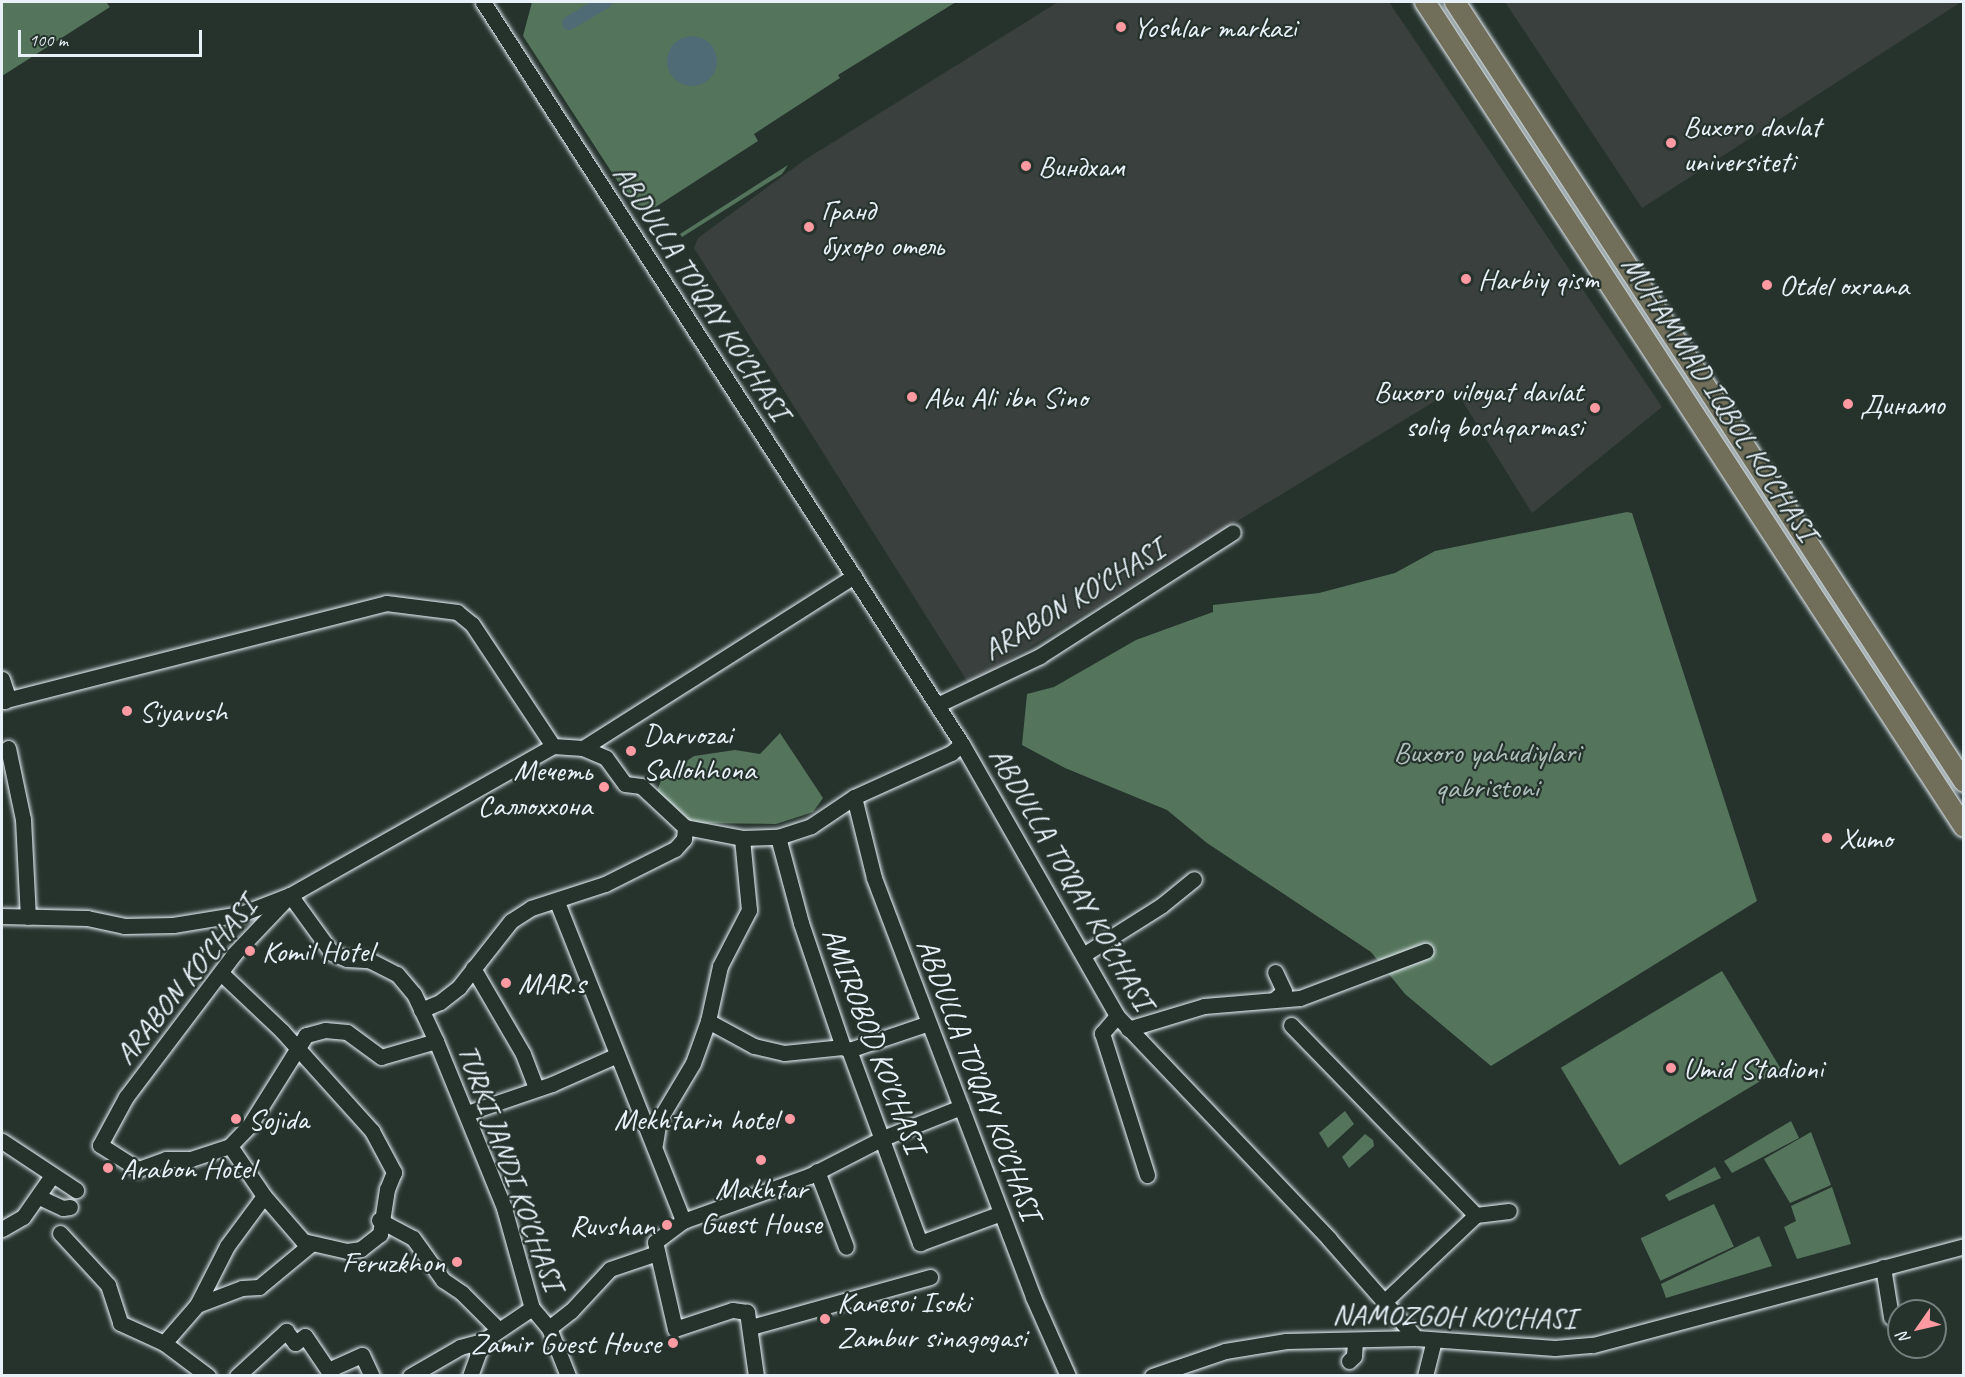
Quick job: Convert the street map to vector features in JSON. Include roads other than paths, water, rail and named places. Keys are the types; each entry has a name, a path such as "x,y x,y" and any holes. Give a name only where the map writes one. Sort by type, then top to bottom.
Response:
{"main road":[{"name":"MUHAMMAD IQBOL KO'CHASI","path":"1425,2 1964,827"},
{"name":"MUHAMMAD IQBOL KO'CHASI","path":"1455,2 1964,782"}],"street":[{"name":"ABDULLA TO'QAY KO'CHASI","path":"488,3 876,611"},
{"name":"ARABON KO'CHASI","path":"937,705 1040,656 1233,532"},
{"path":"583,748 854,576"},
{"path":"3,701 386,603 457,612 466,619 553,746 583,748 606,758 625,784 641,786 685,827 742,838 778,837 812,826 854,797 951,753 962,744"},
{"name":"ABDULLA TO’QAY KO’CHASI","path":"876,611 962,744 1117,1016 1416,1338"},
{"path":"2,679 8,697 3,701"},
{"name":"ARABON KO'CHASI","path":"230,1146 191,1159 166,1159 138,1168 100,1145 126,1097 222,974 234,954 290,895 553,746"},
{"path":"8,748 23,819 28,917"},
{"name":"ABDULLA TO'QAY KO'CHASI","path":"854,797 874,878 1001,1213 1068,1376"},
{"path":"421,1010 459,987 511,921 531,908 557,902 605,884 675,849 684,839 685,827"},
{"name":"AMIROBOD KO'CHASI","path":"778,837 801,923 846,1049 883,1138 920,1243 1001,1213"},
{"path":"655,1144 659,1120 693,1063 708,1021 720,966 749,910 742,838"},
{"path":"1083,955 1162,905 1194,879"},
{"path":"2,916 87,918 124,926 173,925 241,914 290,895"},
{"name":"TURKI JANDI KO'CHASI","path":"290,895 332,953 347,959 369,960 397,974 421,1010 467,1113 504,1208 532,1308 549,1328 568,1376"},
{"path":"557,902 642,1122 655,1144 683,1221"},
{"path":"1128,1029 1198,1008 1304,997 1425,951"},
{"path":"473,968 523,1054 536,1088"},
{"path":"1275,972 1284,990 1275,999"},
{"path":"222,974 295,1047 372,1131 393,1167 379,1220 380,1234 361,1249 347,1251 311,1244 303,1241 264,1196 230,1146 267,1099 295,1047 306,1035 325,1030 347,1032 381,1057 436,1041"},
{"path":"1117,1016 1103,1028 1103,1036 1147,1175"},
{"path":"708,1021 753,1046 784,1053 846,1049 929,1023"},
{"path":"1291,1025 1476,1215"},
{"path":"467,1113 618,1055"},
{"path":"756,1376 751,1327 747,1312 740,1310 675,1329 655,1242 683,1221 817,1171 883,1138 961,1107"},
{"path":"2,1142 51,1177 76,1190"},
{"path":"817,1171 846,1247"},
{"path":"2,1229 23,1217 51,1177"},
{"path":"164,1343 197,1305 227,1246 264,1196"},
{"path":"39,1197 63,1208 70,1207"},
{"path":"1385,1302 1476,1215 1509,1211"},
{"path":"379,1220 413,1238 442,1280 462,1293 499,1330"},
{"path":"60,1233 108,1285 120,1323 164,1343 208,1376"},
{"path":"197,1305 242,1288 259,1287 311,1244"},
{"name":"NAMOZGOH KO'CHASI","path":"1152,1376 1224,1351 1286,1341 1416,1338 1555,1348 1593,1345 1964,1246"},
{"path":"549,1328 571,1311 610,1269 657,1252"},
{"path":"1883,1267 1888,1299"},
{"path":"751,1327 930,1277"},
{"path":"410,1376 460,1347 483,1341 532,1308"},
{"path":"237,1376 286,1331 295,1343 305,1336 328,1370 362,1355 372,1376"},
{"path":"1349,1361 1354,1356 1355,1340"},
{"path":"1425,1376 1434,1340"},
{"path":"470,1376 483,1341"}],"water":[{"path":"692,36 706,40 713,47 717,61 713,75 706,82 692,86 678,82 671,75 667,61 671,47 678,40"}],"waterway":[{"path":"569,23 605,2"}],"place":[{"name":"Yoshlar markazi","path":"1121,27"},
{"name":"Buxoro davlat universiteti","path":"1671,143"},
{"name":"Виндхам","path":"1026,166"},
{"name":"Гранд бухоро отель","path":"809,227"},
{"name":"Harbiy qism","path":"1466,279"},
{"name":"Otdel oxrana","path":"1767,285"},
{"name":"Abu Ali ibn Sino","path":"912,397"},
{"name":"Динамо","path":"1848,404"},
{"name":"Buxoro viloyat davlat soliq boshqarmasi","path":"1595,408"},
{"name":"Siyavush","path":"127,711"},
{"name":"Darvozai Sallohhona","path":"631,751"},
{"name":"Мечеть Саллоххона","path":"604,787"},
{"name":"Xumo","path":"1827,838"},
{"name":"Komil Hotel","path":"250,951"},
{"name":"MAR.s","path":"506,983"},
{"name":"Umid Stadioni","path":"1671,1068"},
{"name":"Sojida","path":"236,1119"},
{"name":"Mekhtarin hotel","path":"790,1119"},
{"name":"Makhtar Guest House","path":"761,1160"},
{"name":"Arabon Hotel","path":"108,1168"},
{"name":"Ruvshan","path":"667,1225"},
{"name":"Feruzkhon","path":"457,1262"},
{"name":"Kanesoi Isoki Zambur sinagogasi","path":"825,1319"},
{"name":"Zamir Guest House","path":"673,1343"}],"park label":[{"name":"Buxoro yahudiylari qabristoni","path":"1487,769"}]}
